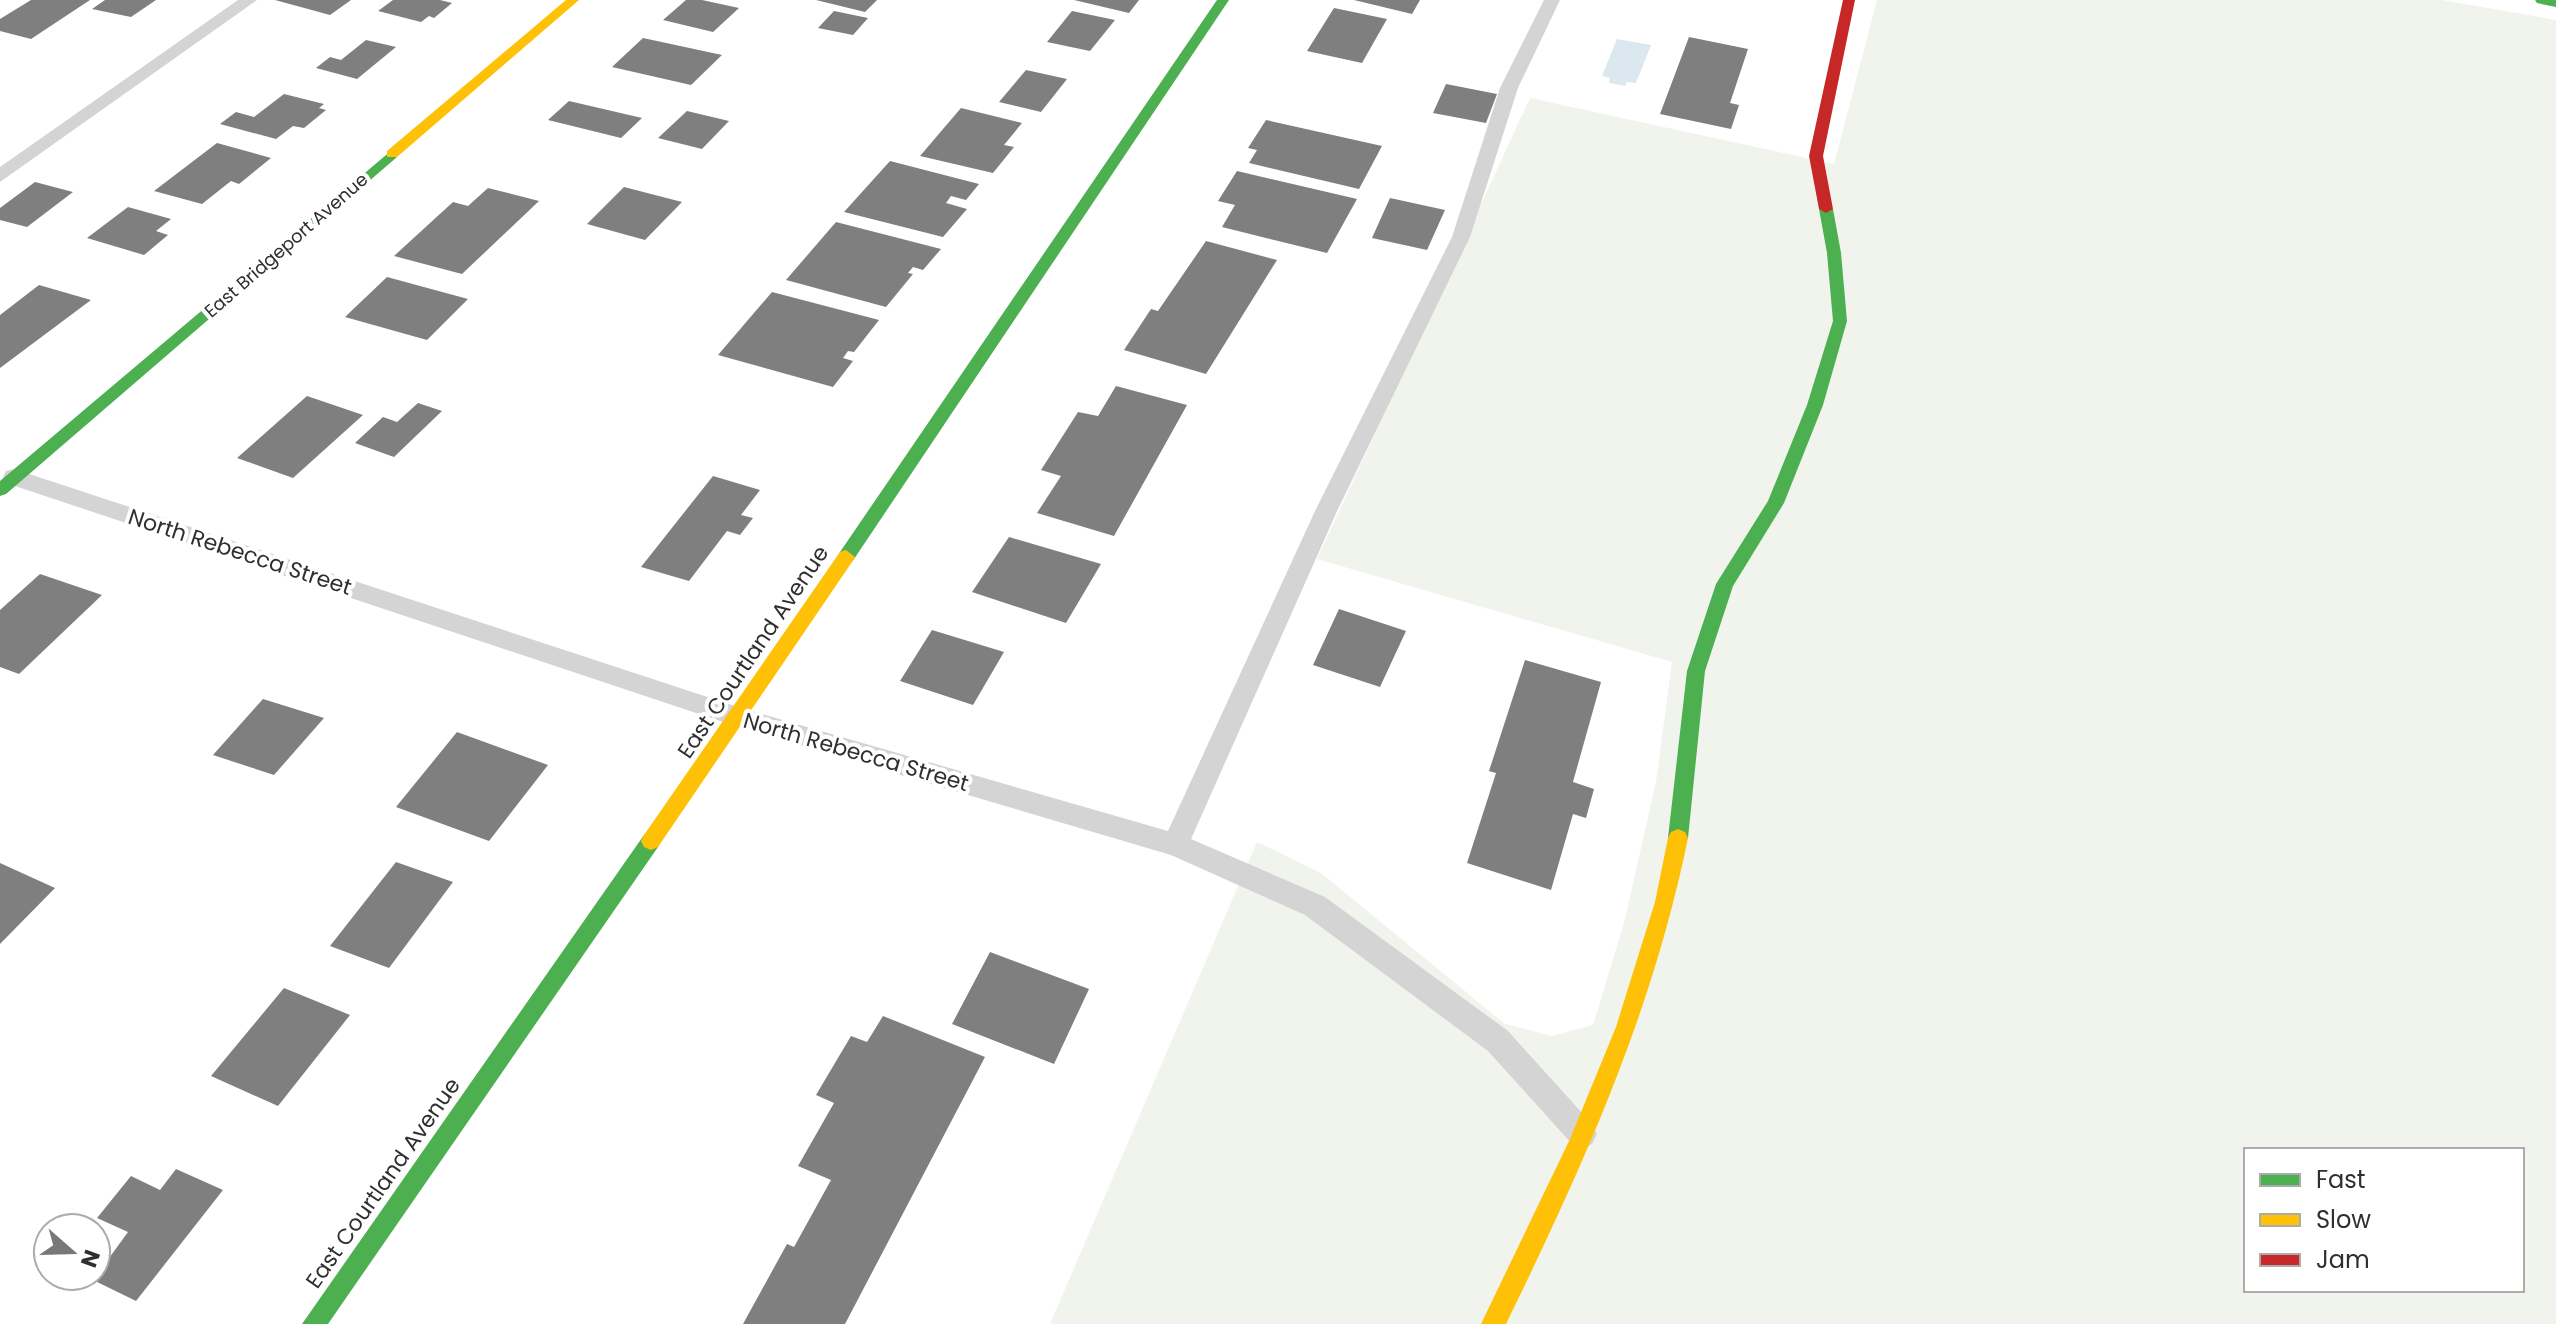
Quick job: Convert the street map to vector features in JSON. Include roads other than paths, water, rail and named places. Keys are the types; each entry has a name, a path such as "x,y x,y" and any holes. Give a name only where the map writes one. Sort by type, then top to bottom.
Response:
{"street":[{"name":"East Bridgeport Avenue","path":"7,484 573,0"},
{"name":"East Courtland Avenue","path":"314,1324 738,717 1223,0"},
{"path":"1493,1324 1561,1188 1632,1016 1666,907 1684,803 1696,671 1725,584 1776,503 1815,405 1840,321 1834,253 1816,156 1849,0"},
{"path":"2541,0 2556,3"}],"lane":[{"path":"0,176 249,0"},
{"path":"1175,845 1327,509 1461,237 1509,88 1552,0"},
{"name":"North Rebecca Street","path":"7,484 738,717 1175,845 1315,906 1498,1041 1582,1134"}]}
